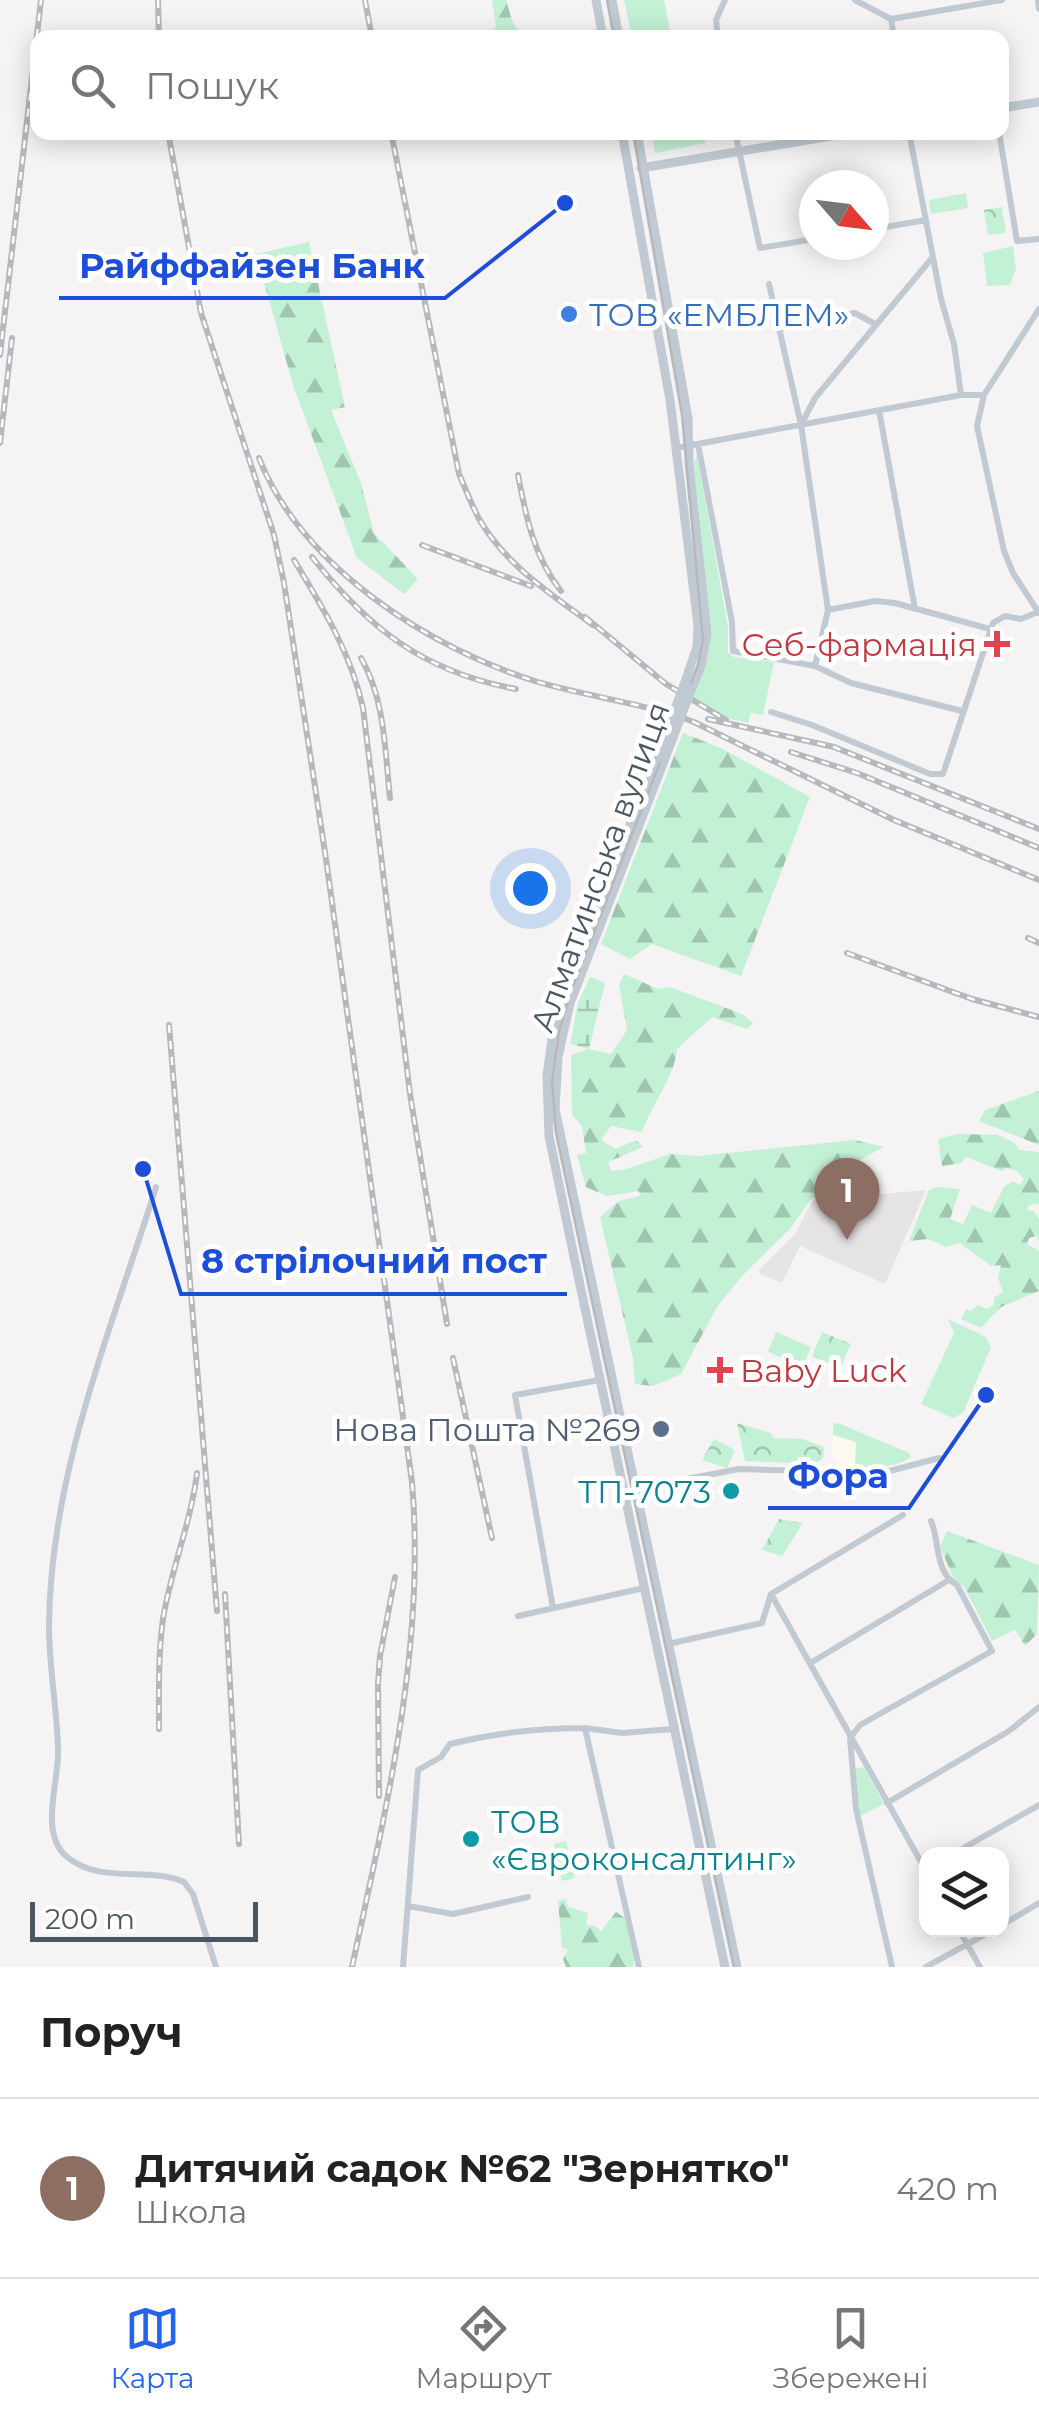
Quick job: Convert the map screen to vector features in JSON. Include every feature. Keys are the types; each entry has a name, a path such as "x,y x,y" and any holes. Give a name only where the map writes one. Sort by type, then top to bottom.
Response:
{"street":[{"path":"596,0 602,30"},
{"path":"612,0 618,30"},
{"path":"717,30 716,20 725,0"},
{"path":"855,0 891,19 1002,0"},
{"path":"1038,0 1039,9"},
{"path":"891,19 893,30"},
{"path":"1009,107 1039,102"},
{"name":"Алматинська вулиця","path":"624,140 676,448 698,625 697,648 688,687 576,986 563,1031 556,1084 559,1132 737,1967"},
{"name":"Алматинська вулиця","path":"639,140 694,445 732,622 733,651 815,666"},
{"path":"736,140 760,248 799,242"},
{"path":"630,170 806,140"},
{"path":"911,140 961,394"},
{"path":"999,140 1017,240 1039,239"},
{"path":"889,226 926,220"},
{"path":"801,425 815,398 932,257"},
{"path":"769,284 801,425 828,610 815,666 851,682 962,711"},
{"path":"771,712 930,774 938,776 946,770 990,629 997,618 1021,619 1039,612 1013,574 1004,552 977,426 984,395 1039,308"},
{"path":"780,328 855,313 876,324"},
{"path":"676,448 961,394 984,395"},
{"path":"879,410 915,609"},
{"name":"Алматинська вулиця","path":"688,687 701,666 707,634 694,445"},
{"path":"828,610 875,602 990,629"},
{"name":"Алматинська вулиця","path":"660,760 568,982 546,1076 549,1136 725,1967"},
{"path":"156,1187 84,1410 68,1466 59,1520 49,1627 58,1749 53,1818 58,1845 76,1863 115,1874 178,1879 189,1886 216,1967"},
{"path":"553,1608 516,1395 600,1380"},
{"path":"634,1489 739,1469 882,1473 940,1458"},
{"path":"668,1644 762,1623 772,1594 904,1515"},
{"path":"892,1967 856,1809 850,1738 860,1725 992,1651 957,1584 948,1580 935,1547 937,1534 931,1521"},
{"path":"812,1662 948,1580"},
{"path":"518,1616 644,1588"},
{"path":"772,1594 919,1859"},
{"path":"887,1803 1010,1731 1039,1708"},
{"path":"404,1967 417,1774 421,1768 440,1757 450,1744 492,1734 586,1728 622,1733 673,1729"},
{"path":"586,1728 638,1967"},
{"path":"965,1847 1039,1805"},
{"path":"408,1906 453,1914 528,1897"},
{"path":"1009,1920 1039,1903"},
{"path":"963,1937 980,1967"},
{"path":"926,1967 980,1937"}],"shaded area":[{"path":"926,1190 885,1284 800,1246 782,1283 760,1274 759,1270 795,1234 813,1200"},
{"path":"833,1435 856,1442 855,1468 832,1458"}],"green space":[{"path":"492,0 506,0 517,30 494,30"},
{"path":"624,0 664,0 670,30 630,30"},
{"path":"652,140 705,140 706,143 655,153"},
{"path":"966,193 968,208 931,214 929,200"},
{"path":"1002,207 1006,233 988,235 984,210"},
{"path":"309,242 345,407 331,410 361,483 374,533 418,579 404,594 357,558 293,385 256,254"},
{"path":"1013,246 1016,269 1010,285 987,286 983,253"},
{"path":"697,454 728,627 728,652 734,657 774,662 763,715 751,713 748,723 727,718 692,698 708,655 710,637 694,464"},
{"path":"683,733 721,748 810,797 741,976 652,944 630,959 601,944"},
{"path":"624,974 658,989 670,987 742,1014 753,1023 747,1029 712,1017 677,1049 672,1071 642,1132 611,1126 601,1140 616,1149 636,1140 643,1147 608,1162 611,1171 670,1154 698,1156 855,1140 884,1147 856,1162 858,1173 811,1199 790,1229 717,1307 681,1374 653,1386 635,1384 633,1358 600,1217 619,1201 640,1196 639,1191 607,1196 586,1187 577,1155 586,1153 582,1126 572,1115 571,1055 589,1049 611,1054 627,1030 619,985"},
{"path":"590,977 605,983 589,1049 570,1044 578,1003"},
{"path":"1039,1091 1039,1145 979,1121 985,1110"},
{"path":"957,1134 998,1135 1015,1143 1019,1150 1039,1152 1039,1204 1029,1205 1027,1210 1034,1211 1039,1219 1039,1241 1036,1236 1029,1238 1027,1244 1039,1251 1039,1291 1001,1307 981,1328 961,1319 966,1309 971,1311 978,1305 987,1309 1003,1292 998,1278 1001,1265 991,1266 960,1243 946,1247 928,1239 909,1241 929,1190 960,1189 950,1219 963,1224 972,1205 991,1213 1004,1187 1013,1181 1020,1185 1024,1179 1017,1171 1001,1171 966,1157 961,1163 942,1166 938,1139"},
{"path":"948,1319 986,1337 991,1347 963,1413 953,1418 921,1404 954,1333"},
{"path":"776,1332 811,1347 803,1366 768,1352"},
{"path":"822,1332 851,1344 840,1368 812,1356"},
{"path":"737,1423 771,1433 773,1438 802,1439 824,1447 823,1458 815,1464 745,1461"},
{"path":"833,1424 911,1457 892,1465 855,1468 856,1442 833,1435"},
{"path":"714,1439 735,1450 727,1468 702,1460"},
{"path":"779,1519 803,1523 782,1556 762,1550"},
{"path":"947,1531 1039,1565 1037,1634 1025,1646 1015,1630 992,1641 965,1588 954,1579 940,1547"},
{"path":"864,1767 884,1804 860,1816 855,1769"},
{"path":"566,1841 575,1878 562,1881 554,1844"},
{"path":"566,1899 568,1907 588,1913 586,1925 601,1931 616,1912 625,1918 633,1967 566,1967 563,1959 568,1950 562,1947 558,1901"}],"tram line":[{"path":"607,0 613,30"},
{"path":"634,140 682,415 703,640 698,665 571,991 559,1032 552,1080 556,1133 734,1967"}],"railway":[{"path":"38,30 41,0"},
{"path":"158,0 159,30"},
{"path":"365,0 371,30"},
{"path":"0,355 30,95"},
{"path":"169,140 201,313 274,535 284,583 412,1482 415,1544 408,1666 390,1787 352,1967"},
{"path":"393,140 459,474 478,517 501,549 530,577 593,625"},
{"path":"0,443 12,338"},
{"path":"259,458 279,498 338,568 374,598 455,648 538,682 694,722 894,820 1039,880"},
{"path":"518,475 538,550 561,591"},
{"path":"422,545 531,586"},
{"path":"312,557 355,606 401,644 453,671 516,689"},
{"path":"294,560 344,650 363,708 410,1094 447,1324"},
{"path":"585,617 666,684 726,720"},
{"path":"361,658 379,708 390,798"},
{"path":"708,719 834,747 1039,829"},
{"path":"791,752 857,773 1039,848"},
{"path":"1028,938 1039,943"},
{"path":"847,953 972,999 1039,1017"},
{"path":"169,1025 217,1611"},
{"path":"453,1358 492,1538"},
{"path":"159,1729 163,1619 197,1473"},
{"path":"379,1796 380,1656 395,1577"},
{"path":"225,1594 239,1844"}],"place":[{"name":"Райффайзен Банк","path":"565,203"},
{"name":"ТОВ «ЕМБЛЕМ»","path":"569,314"},
{"name":"Себ-фармація","path":"997,644"},
{"name":"8 стрілочний пост","path":"143,1169"},
{"name":"Дитячий садок №62 \"Зернятко\"","path":"847,1240"},
{"name":"Baby Luck","path":"720,1370"},
{"name":"Фора","path":"986,1395"},
{"name":"Нова Пошта №269","path":"661,1429"},
{"name":"ТП-7073","path":"731,1491"},
{"name":"ТОВ «Євроконсалтинг»","path":"471,1839"}]}
